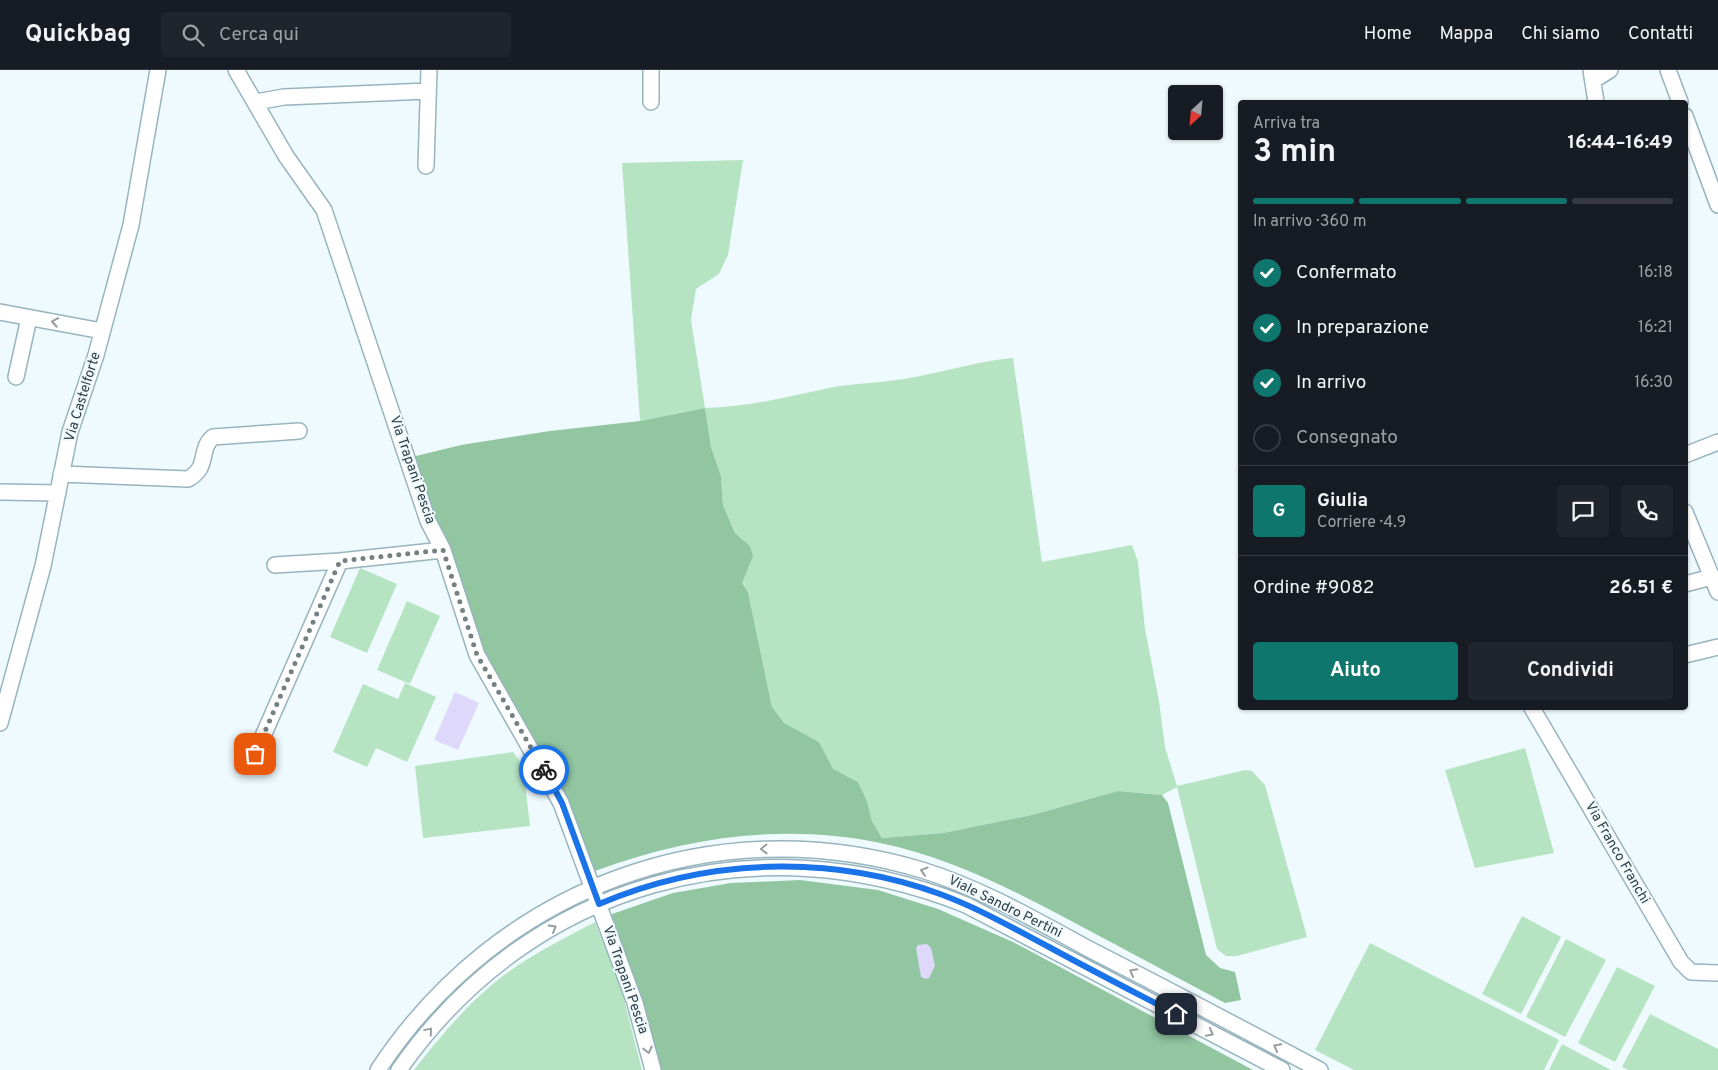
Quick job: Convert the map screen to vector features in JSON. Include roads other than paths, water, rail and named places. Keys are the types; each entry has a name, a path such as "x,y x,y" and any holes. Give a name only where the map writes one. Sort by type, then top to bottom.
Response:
{"street":[{"name":"Via Castelforte","path":"0,723 43,566 70,432 102,331 131,226 158,70"},
{"name":"Via Trapani Pescia","path":"236,70 286,156 324,210 428,521 443,550 477,655 562,803 635,1003 652,1070"},
{"path":"426,166 429,70"},
{"path":"651,70 651,102"},
{"path":"1596,100 1593,75 1610,70"},
{"path":"1668,70 1679,100"},
{"path":"256,102 284,97 428,90"},
{"path":"1688,124 1718,205"},
{"path":"0,312 102,331"},
{"path":"16,377 29,318"},
{"path":"61,474 188,478 201,469 207,445 213,437 298,431"},
{"path":"1688,453 1718,442"},
{"path":"0,492 58,494"},
{"path":"1688,519 1718,592"},
{"path":"275,565 340,561 443,550"},
{"path":"255,754 340,561"},
{"path":"1688,583 1712,577"},
{"path":"1688,654 1718,647"},
{"name":"Via Franco Franchi","path":"1533,710 1681,962 1691,972 1718,973"},
{"name":"Viale Sandro Pertini","path":"378,1070 392,1049 426,1007 453,980 486,952 537,916 592,887 626,874 668,862 746,850 802,850 836,853 894,863 950,880 994,899 1320,1070"},
{"name":"Viale Sandro Pertini","path":"399,1070 434,1025 485,974 547,931 599,904 632,891 676,878 735,868 810,868 888,879 939,894 987,915 1282,1070"}]}
